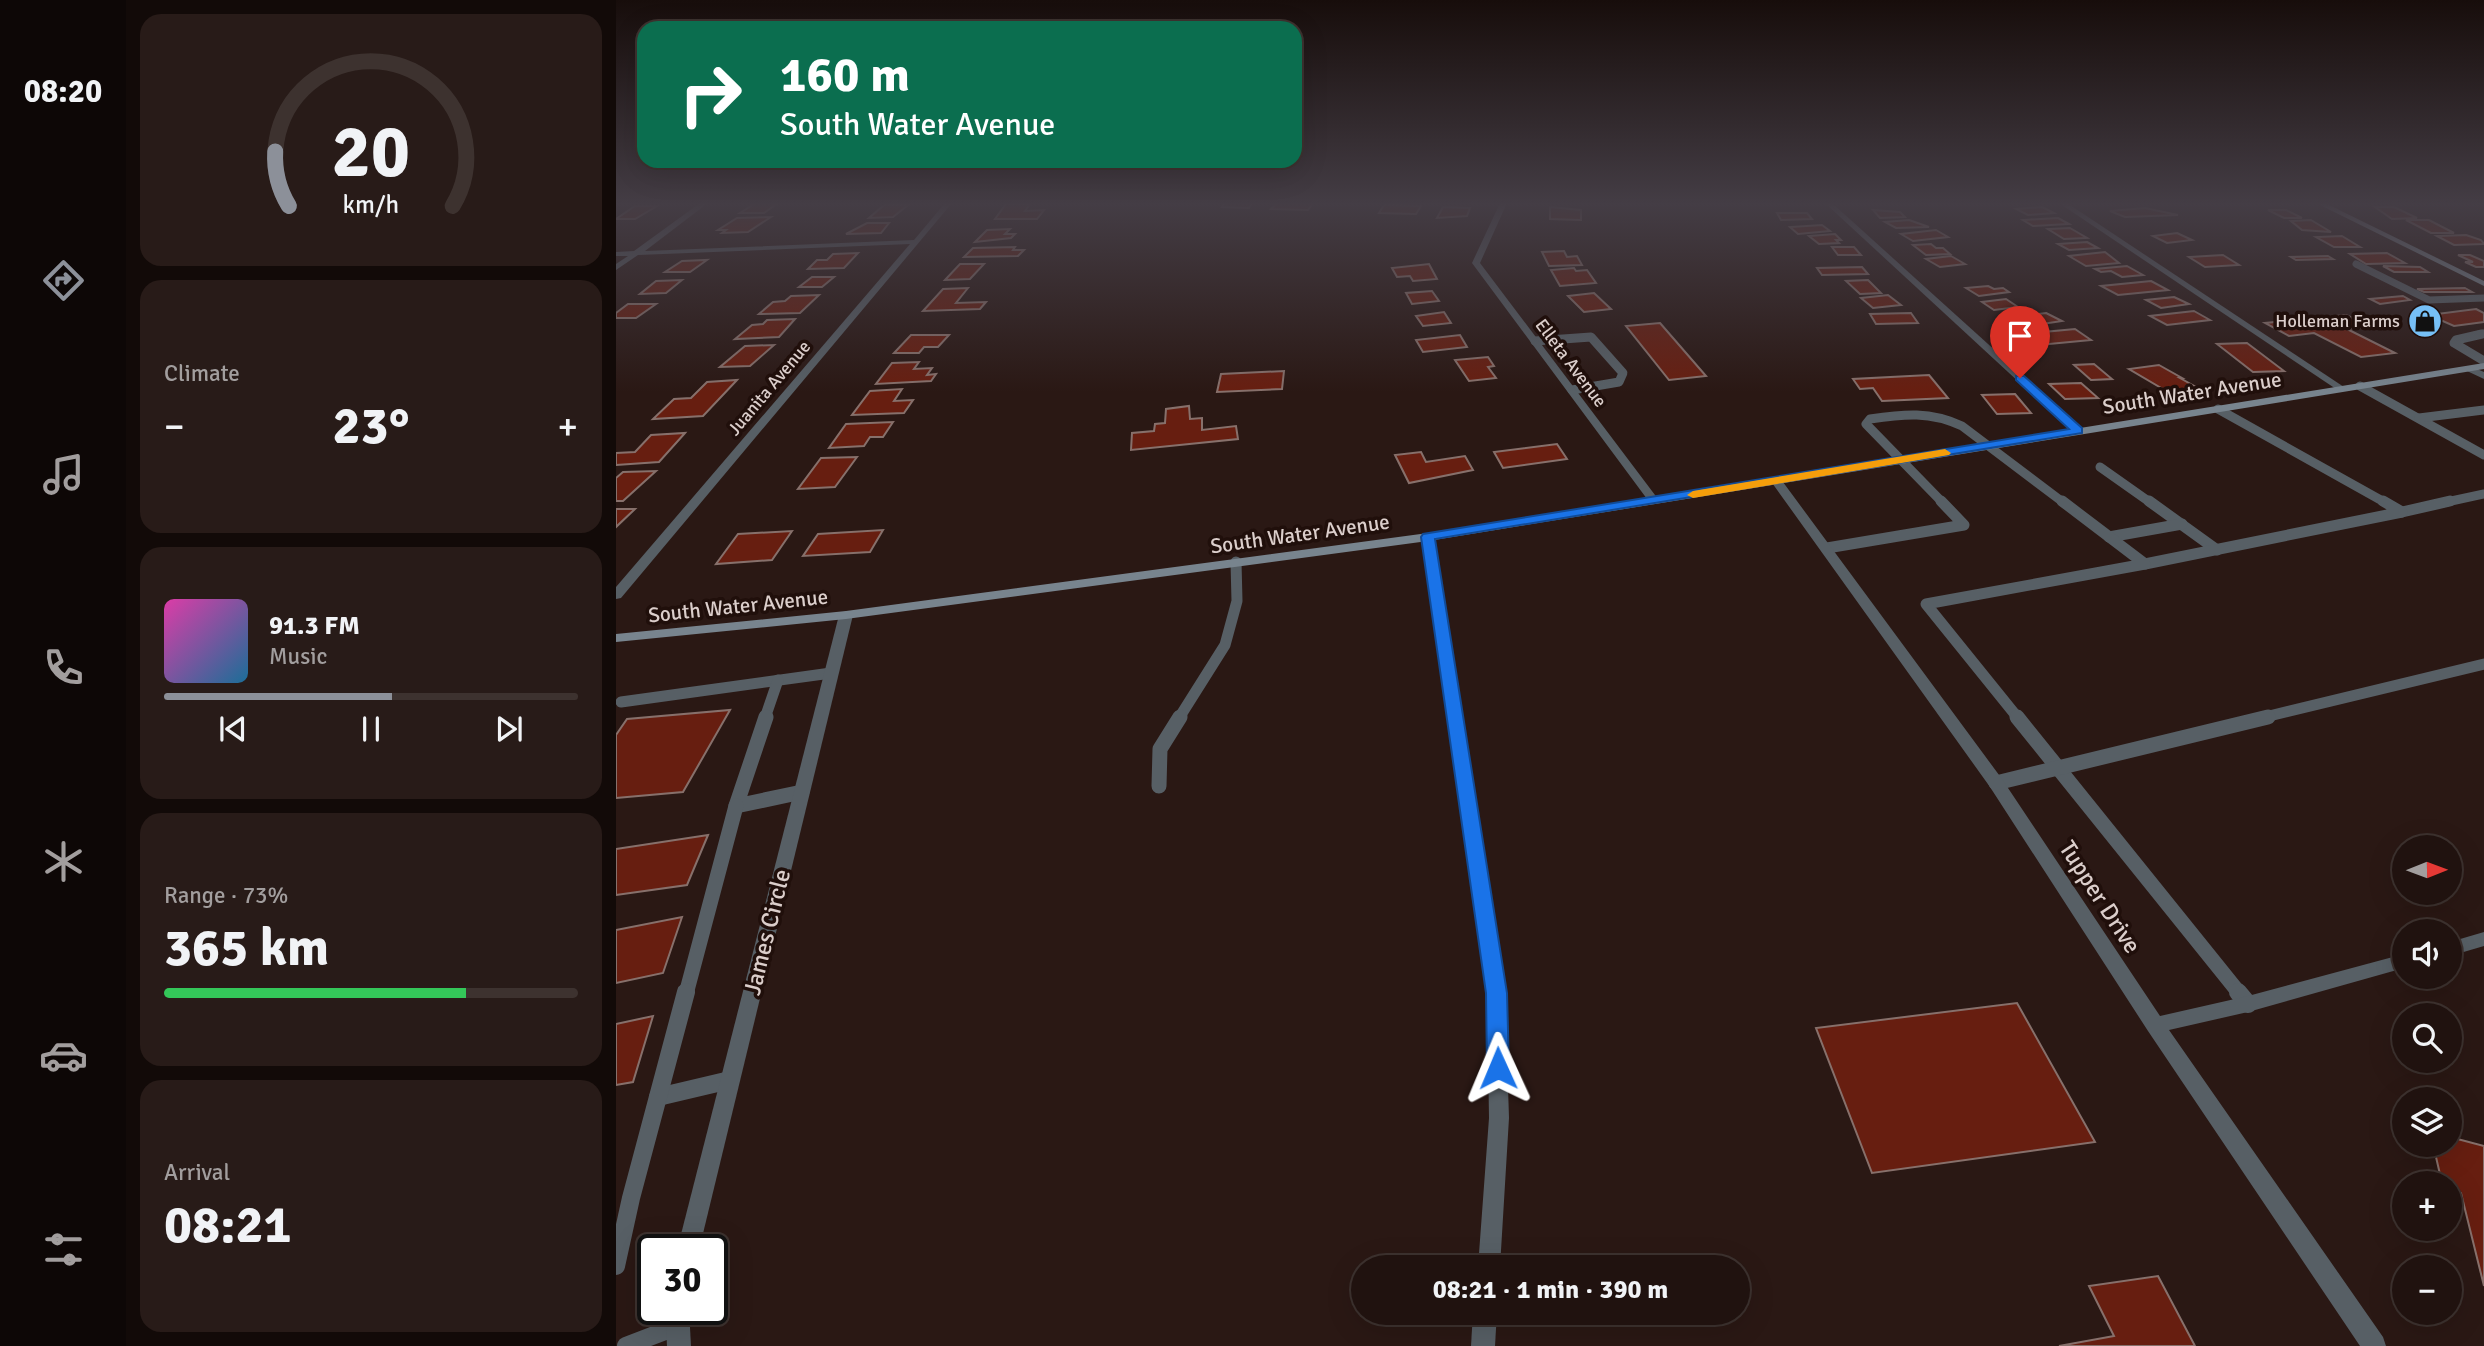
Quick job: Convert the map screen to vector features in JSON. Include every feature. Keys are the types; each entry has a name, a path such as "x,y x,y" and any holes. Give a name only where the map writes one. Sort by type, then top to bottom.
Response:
{"main road":[{"path":"2447,266 2484,284"},
{"name":"South Water Avenue","path":"616,638 846,615 1427,537 2484,366"}],"street":[{"name":"Juanita Avenue","path":"616,595 895,266"},
{"name":"Elleta Avenue","path":"1478,266 1654,501"},
{"path":"1897,266 2078,431"},
{"path":"2157,266 2342,389"},
{"path":"2470,369 2484,376"},
{"name":"Tupper Drive","path":"1776,480 1996,783 2155,1025 2374,1346"},
{"path":"1427,537 1496,993 1499,1118 1490,1255"},
{"name":"James Circle","path":"692,1234 846,615"},
{"path":"2462,945 2484,939"},
{"path":"2155,1025 2248,1004 2392,964"},
{"path":"1483,1346 1484,1325"}],"lane":[{"path":"2361,266 2429,300 2484,298"},
{"path":"2484,333 2455,342 2465,352 2484,361"},
{"path":"1535,341 1591,337 1623,373 1619,382 1572,390"},
{"path":"2360,386 2484,455"},
{"path":"2218,409 2402,512"},
{"path":"2419,418 2484,410"},
{"path":"1827,548 1964,525 1866,424 1870,419 1926,412 1940,415 1962,426 2145,565"},
{"path":"2100,467 2217,550"},
{"path":"2248,1004 1926,604 2145,565 2484,494"},
{"path":"2109,537 2182,524"},
{"path":"1159,786 1160,749 1225,645 1237,601 1236,562"},
{"path":"1996,783 2484,664"},
{"path":"621,702 831,673"},
{"path":"616,1266 736,806 778,680"},
{"path":"736,806 802,792"},
{"path":"658,1097 730,1080"},
{"path":"626,1346 678,1327"}],"building":[{"path":"675,266 699,266 690,272 665,272"},
{"path":"811,266 846,266 844,268 808,269"},
{"path":"958,266 982,266 970,279 945,280"},
{"path":"1430,266 1437,279 1413,281 1410,276 1397,277 1392,268"},
{"path":"2127,266 2143,275 2122,277 2111,271 2101,272 2095,269"},
{"path":"2383,266 2420,267 2428,272 2394,272"},
{"path":"1862,267 1868,274 1822,275 1817,268"},
{"path":"1574,268 1576,271 1587,270 1596,283 1560,286 1551,270"},
{"path":"812,277 834,277 822,287 799,287"},
{"path":"682,280 666,293 640,294 656,281"},
{"path":"1868,280 1881,293 1860,294 1846,281"},
{"path":"2151,281 2168,290 2118,295 2101,286"},
{"path":"1988,286 1994,289 2003,288 2009,292 1979,296 1966,288"},
{"path":"968,288 956,303 986,302 980,309 923,311 943,289"},
{"path":"2465,288 2472,292 2424,292 2417,289"},
{"path":"1432,291 1439,301 1412,304 1406,293"},
{"path":"1594,293 1611,309 1584,312 1568,296"},
{"path":"819,295 800,313 759,314 773,302 785,301 791,296"},
{"path":"1888,295 1901,305 1873,308 1861,298"},
{"path":"2403,296 2410,300 2380,304 2370,299"},
{"path":"2174,297 2189,304 2161,308 2146,300"},
{"path":"2006,299 2018,307 1994,310 1982,302"},
{"path":"628,304 656,304 636,318 616,318 616,313"},
{"path":"2476,309 2484,313 2484,322 2454,326 2429,315"},
{"path":"2194,311 2210,320 2167,325 2150,316"},
{"path":"1444,312 1451,323 1423,326 1416,316"},
{"path":"1911,313 1918,323 1876,324 1870,314"},
{"path":"2046,313 2062,321 2022,327 2007,318"},
{"path":"2346,315 2370,326 2347,329 2395,353 2361,357 2314,333 2289,336 2265,323"},
{"path":"795,319 779,337 735,339 752,325 763,324 767,320"},
{"path":"1660,323 1706,376 1669,380 1626,326"},
{"path":"2075,329 2091,340 2049,344 2033,333"},
{"path":"911,335 949,335 938,347 924,347 919,353 894,353"},
{"path":"1460,335 1467,347 1423,352 1416,340"},
{"path":"2247,343 2284,371 2253,372 2217,344"},
{"path":"774,345 750,366 720,367 745,346"},
{"path":"1488,357 1494,366 1488,367 1496,378 1469,381 1455,360"},
{"path":"919,362 914,369 932,368 927,375 936,374 931,381 876,384 892,363"},
{"path":"2094,364 2112,379 2091,380 2074,365"},
{"path":"2159,365 2196,387 2168,392 2129,369"},
{"path":"1284,371 1282,389 1217,392 1221,374"},
{"path":"1929,375 1948,398 1882,401 1873,388 1860,389 1853,379"},
{"path":"737,380 703,416 653,419 674,399 691,398 707,382"},
{"path":"2081,383 2098,398 2065,399 2049,384"},
{"path":"902,389 894,401 913,400 904,413 852,415 870,391"},
{"path":"2015,394 2031,413 1997,414 1982,395"},
{"path":"1189,406 1190,419 1202,418 1202,430 1236,426 1238,439 1131,450 1132,433 1154,431 1155,424 1165,423 1166,409"},
{"path":"893,422 883,437 870,437 864,446 829,448 846,424"},
{"path":"685,433 659,462 616,465 616,453 635,452 651,435"},
{"path":"1557,444 1567,459 1503,468 1494,452"},
{"path":"1421,452 1426,462 1465,456 1473,470 1409,483 1395,455"},
{"path":"857,457 835,487 798,489 821,458"},
{"path":"656,471 623,501 616,501 616,478 623,472"},
{"path":"616,509 635,509 616,527"},
{"path":"883,530 870,552 803,556 818,534"},
{"path":"792,531 772,560 716,564 738,534"},
{"path":"730,710 683,792 616,798 616,735 627,719"},
{"path":"708,835 687,885 616,895 616,849"},
{"path":"682,917 663,973 616,983 616,930"},
{"path":"2017,1003 2095,1142 1872,1173 1816,1028"},
{"path":"653,1016 633,1082 616,1085 616,1024"},
{"path":"2462,1140 2484,1146 2484,1286 2462,1197 2462,1171 2439,1171 2436,1157 2462,1157"},
{"path":"2158,1276 2195,1346 2059,1346 2114,1336 2089,1286"}],"slow traffic":[{"path":"1693,495 1945,453"}],"place":[{"name":"Holleman Farms","path":"2425,321"}],"route":[{"path":"1498,1068 1496,993 1427,537 2078,431 2020,378"}]}
